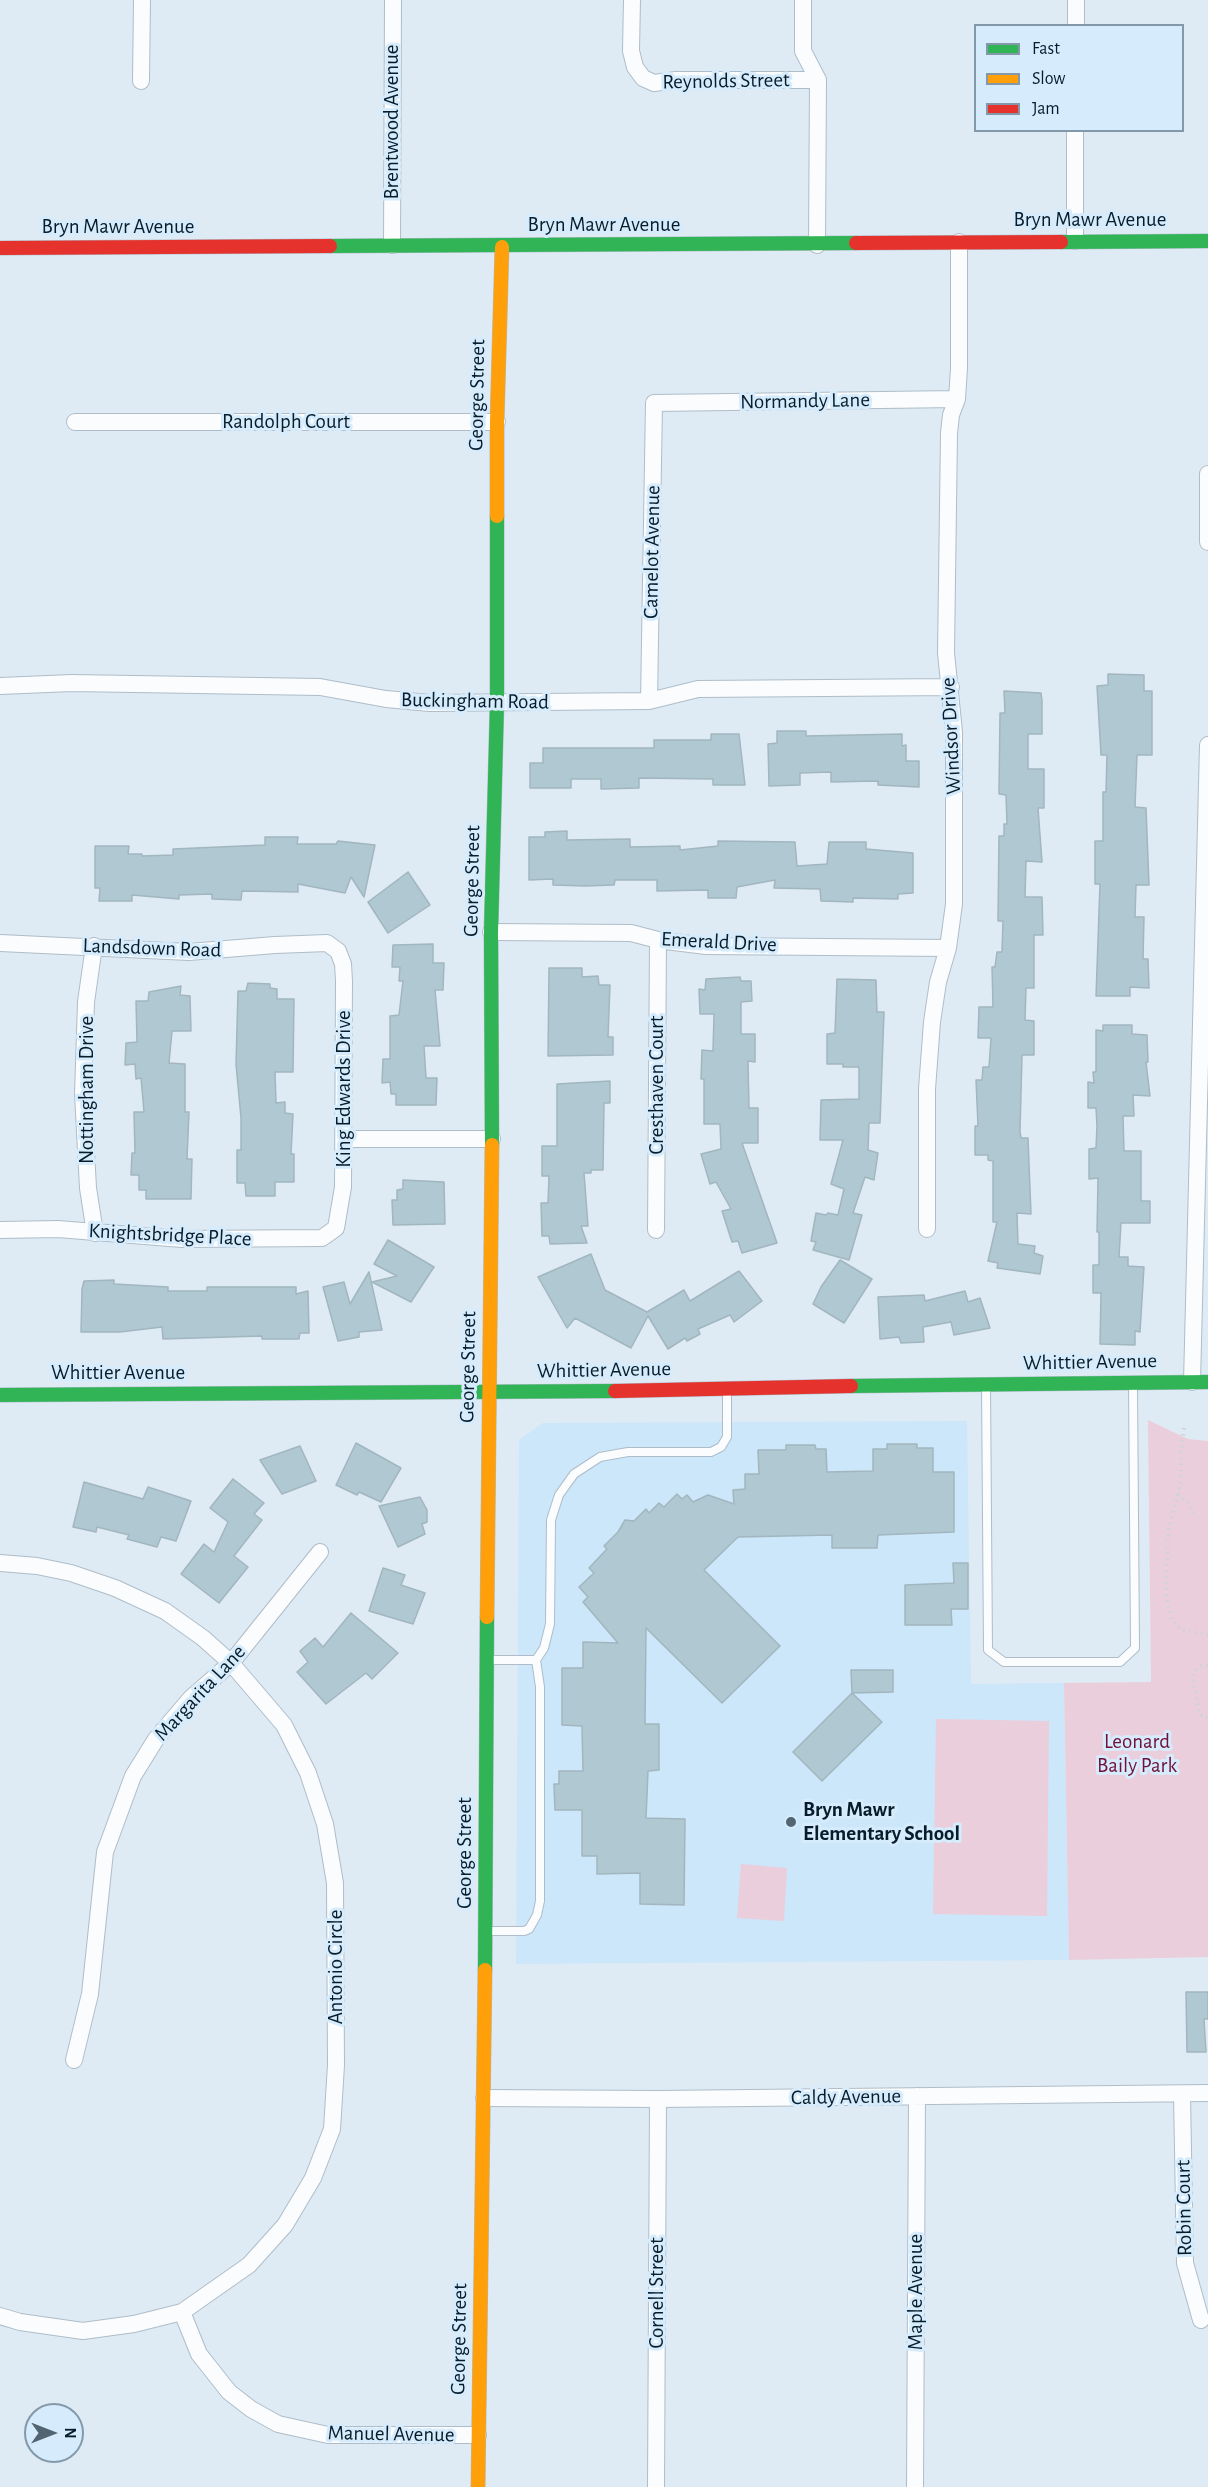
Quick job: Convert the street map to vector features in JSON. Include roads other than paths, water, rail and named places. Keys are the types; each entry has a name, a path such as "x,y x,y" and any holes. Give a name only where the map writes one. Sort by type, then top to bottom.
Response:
{"street":[{"path":"141,81 142,0"},
{"name":"Brentwood Avenue","path":"392,245 393,0"},
{"name":"Reynolds Street","path":"632,0 631,51 635,67 643,78 654,83 676,80 818,80"},
{"name":"Reynolds Street","path":"803,0 803,51 818,80 817,245"},
{"path":"1076,0 1076,24"},
{"path":"1075,132 1075,241"},
{"name":"Bryn Mawr Avenue","path":"0,248 392,245 502,247 1208,241"},
{"name":"Windsor Drive","path":"927,1229 927,1089 938,982 948,948 954,904 954,732 946,653 949,433 951,415 957,399 959,368 959,242"},
{"name":"George Street","path":"478,2487 484,2098 488,1393 492,1140 491,932 497,704 497,422 502,247"},
{"name":"Normandy Lane","path":"654,403 957,399"},
{"name":"Camelot Avenue","path":"649,701 654,403"},
{"name":"Randolph Court","path":"75,422 497,422"},
{"path":"1208,474 1208,542"},
{"name":"Buckingham Road","path":"0,686 72,683 320,687 430,704 649,701 699,689 951,687"},
{"path":"1200,1382 1208,745"},
{"name":"Emerald Drive","path":"491,932 630,933 658,940 706,946 948,948"},
{"name":"Cresthaven Court","path":"656,1230 658,940"},
{"name":"Landsdown Road","path":"0,943 189,952 327,943 338,951"},
{"name":"Nottingham Drive","path":"94,946 86,1002 82,1094 88,1188 95,1233"},
{"name":"King Edwards Drive","path":"336,1228 343,1187 344,981 343,964 338,951"},
{"path":"343,1139 492,1140"},
{"name":"Knightsbridge Place","path":"0,1230 58,1229 182,1239 305,1240 322,1238 336,1228"},
{"name":"Whittier Avenue","path":"0,1395 488,1393 1200,1382"},
{"name":"Margarita Lane","path":"74,2060 90,1994 105,1852 114,1821 133,1776 156,1739 191,1698 231,1663 320,1552"},
{"name":"Antonio Circle","path":"0,1563 59,1571 115,1588 165,1611 203,1638 231,1663 284,1725 308,1773 325,1824 335,1882 336,2066 332,2129 313,2178 285,2225 249,2265 182,2312 134,2324 82,2331 20,2322 0,2316"},
{"name":"Caldy Avenue","path":"484,2098 658,2099 1208,2093"},
{"name":"Robin Court","path":"1182,2094 1185,2263 1200,2320"},
{"name":"Maple Avenue","path":"915,2487 917,2096"},
{"name":"Cornell Street","path":"656,2487 658,2099"},
{"name":"Manuel Avenue","path":"182,2312 199,2354 229,2392 251,2409 278,2424 328,2435 478,2435"}],"lane":[{"path":"986,1384 988,1650 1004,1662 1120,1662 1135,1648 1133,1382"},
{"path":"485,1931 529,1929 537,1915 540,1901 540,1687 536,1660 544,1648 550,1624 551,1520 559,1495 574,1474 600,1457 628,1452 711,1452 721,1447 726,1437 727,1389"},
{"path":"487,1660 536,1660"}],"place":[{"name":"Bryn Mawr Elementary School","path":"791,1822"}],"park label":[{"name":"Leonard Baily Park","path":"1137,1754"}]}
